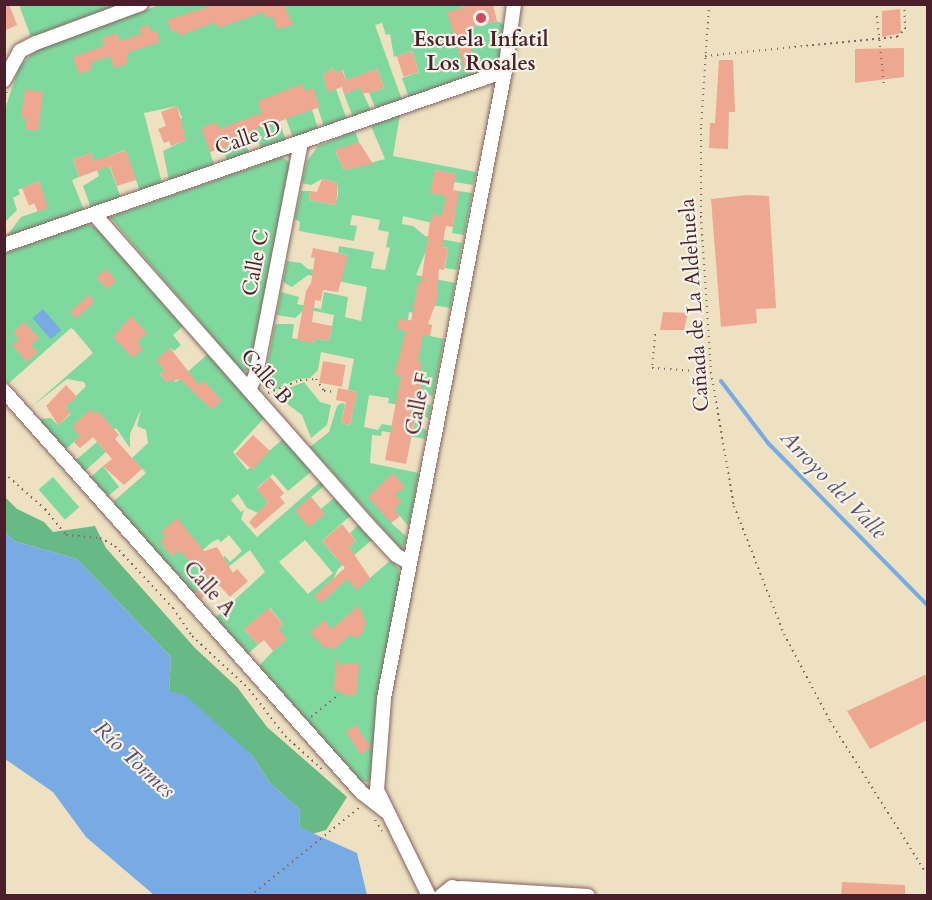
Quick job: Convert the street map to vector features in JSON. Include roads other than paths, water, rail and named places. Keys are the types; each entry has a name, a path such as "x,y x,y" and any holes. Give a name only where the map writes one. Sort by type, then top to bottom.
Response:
{"street":[{"path":"4,80 20,51 141,4"},
{"name":"Calle F","path":"385,811 377,790 384,698 506,72 514,4"},
{"name":"Calle D","path":"4,245 506,72"},
{"name":"Calle C","path":"249,390 256,374 301,142"},
{"name":"Calle B","path":"94,214 396,555 410,563"},
{"name":"Calle A","path":"4,391 361,792 385,811"},
{"path":"385,811 420,874 429,896"},
{"path":"420,874 434,884 456,892 513,891 588,896"},
{"path":"496,896 513,891"}],"water":[{"path":"43,309 61,330 51,339 32,318"},
{"name":"Río Tormes","path":"5,532 14,541 77,559 171,657 169,691 185,695 252,755 269,782 300,810 299,827 357,853 367,895 154,895 86,837 53,792 5,759"}],"waterway":[{"name":"Arroyo del Valle","path":"721,381 768,443 928,606"}],"place":[{"name":"Escuela Infatil Los Rosales","path":"481,18"}]}
